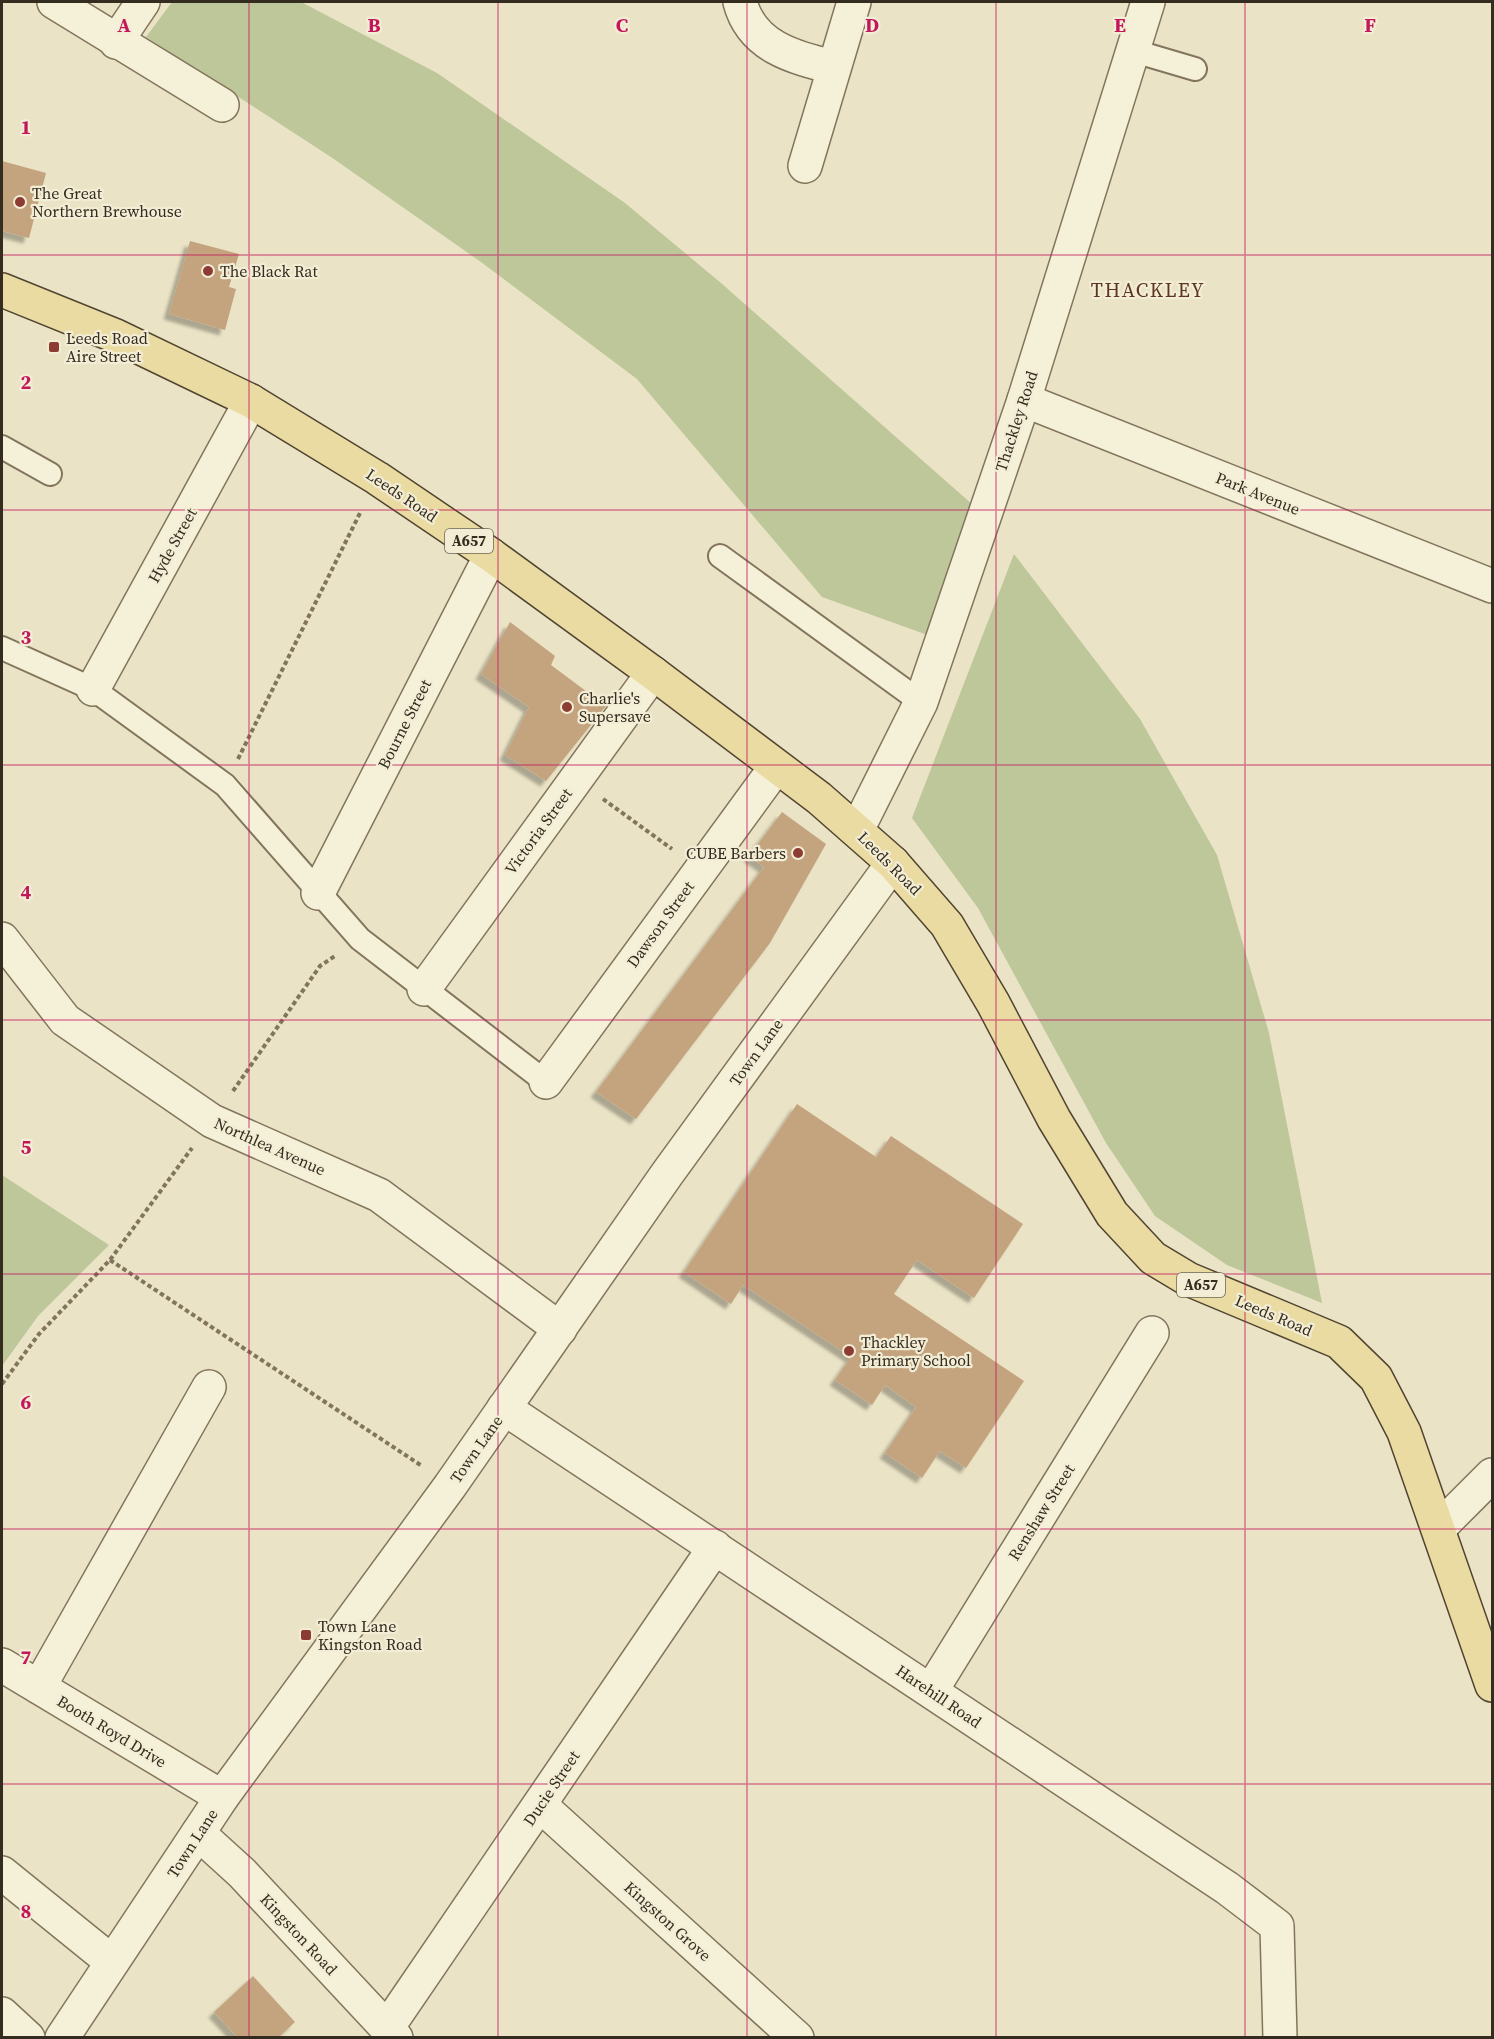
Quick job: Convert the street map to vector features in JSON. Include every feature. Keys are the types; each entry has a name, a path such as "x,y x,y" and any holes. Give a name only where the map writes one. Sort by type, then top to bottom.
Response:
{"main road":[{"name":"Leeds Road","path":"2,291 116,336 251,401 377,478 491,555 653,673 857,830 893,863 946,925 993,1002 1054,1119 1112,1214 1153,1258 1188,1279 1339,1342 1376,1378 1404,1432 1492,1685"}],"street":[{"path":"54,2 130,20 222,105"},
{"path":"740,2 753,30 771,46 791,56 834,67"},
{"path":"805,166 854,2"},
{"name":"Thackley Road","path":"857,830 921,702 1024,400 1148,2"},
{"name":"Park Avenue","path":"1024,400 1492,586"},
{"name":"Hyde Street","path":"93,689 251,401"},
{"name":"Bourne Street","path":"318,893 491,555"},
{"name":"Victoria Street","path":"424,989 653,673"},
{"name":"Dawson Street","path":"546,1082 699,869 776,767"},
{"name":"Town Lane","path":"62,2037 222,1797 450,1486 667,1174 893,863"},
{"name":"Northlea Avenue","path":"2,939 65,1020 75,1027 212,1121 379,1195 560,1329"},
{"name":"Renshaw Street","path":"931,1691 1152,1333"},
{"path":"39,1688 209,1387"},
{"name":"Harehill Road","path":"504,1408 1227,1888 1277,1926 1280,2037"},
{"path":"1439,1528 1492,1475"},
{"name":"Ducie Street","path":"392,2033 540,1805 715,1547"},
{"name":"Booth Royd Drive","path":"2,1665 222,1797"},
{"name":"Kingston Grove","path":"540,1805 797,2037"},
{"name":"Kingston Road","path":"198,1833 242,1873 392,2033"},
{"path":"2,1873 112,1962"},
{"path":"2,2014 28,2037"}],"lane":[{"path":"1134,51 1195,69"},
{"path":"2,447 50,474"},
{"path":"720,556 921,702"},
{"path":"2,648 93,689 225,784 360,939 546,1082"}],"path":[{"path":"225,784 377,478"},
{"path":"576,780 699,869"},
{"path":"2,1384 39,1334 110,1260 140,1218"},
{"path":"110,1260 450,1486"}],"green space":[{"path":"172,2 301,2 437,73 625,203 721,283 973,505 933,637 822,597 637,379 481,262 331,157 146,37"},
{"path":"1014,554 1140,719 1217,855 1269,1033 1322,1303 1227,1265 1155,1216 1106,1143 978,908 912,818"},
{"path":"2,1175 109,1245 38,1316 2,1366"}],"building":[{"name":"The Great Northern Brewhouse","path":"2,161 46,173 29,238 2,231"},
{"name":"The Black Rat","path":"190,241 239,254 229,287 236,289 225,330 169,314"},
{"path":"510,622 555,656 551,665 606,706 546,781 505,755 529,707 481,674"},
{"path":"782,812 826,844 770,943 636,1119 596,1092 764,867 749,856"},
{"path":"797,1104 876,1157 891,1136 1023,1224 974,1298 917,1260 894,1294 1024,1381 966,1468 940,1451 922,1478 885,1453 916,1407 885,1385 872,1405 835,1380 851,1357 743,1285 731,1304 684,1272"},
{"path":"253,1976 295,2022 278,2038 238,2038 214,2012"}],"place":[{"name":"The Great Northern Brewhouse","path":"20,202"},
{"name":"The Black Rat","path":"208,271"},
{"name":"Leeds Road Aire Street","path":"54,347"},
{"name":"Charlie's Supersave","path":"567,707"},
{"name":"CUBE Barbers","path":"798,853"},
{"name":"Thackley Primary School","path":"849,1351"},
{"name":"Town Lane Kingston Road","path":"306,1635"}],"district":[{"name":"THACKLEY","path":"1148,290"}]}
